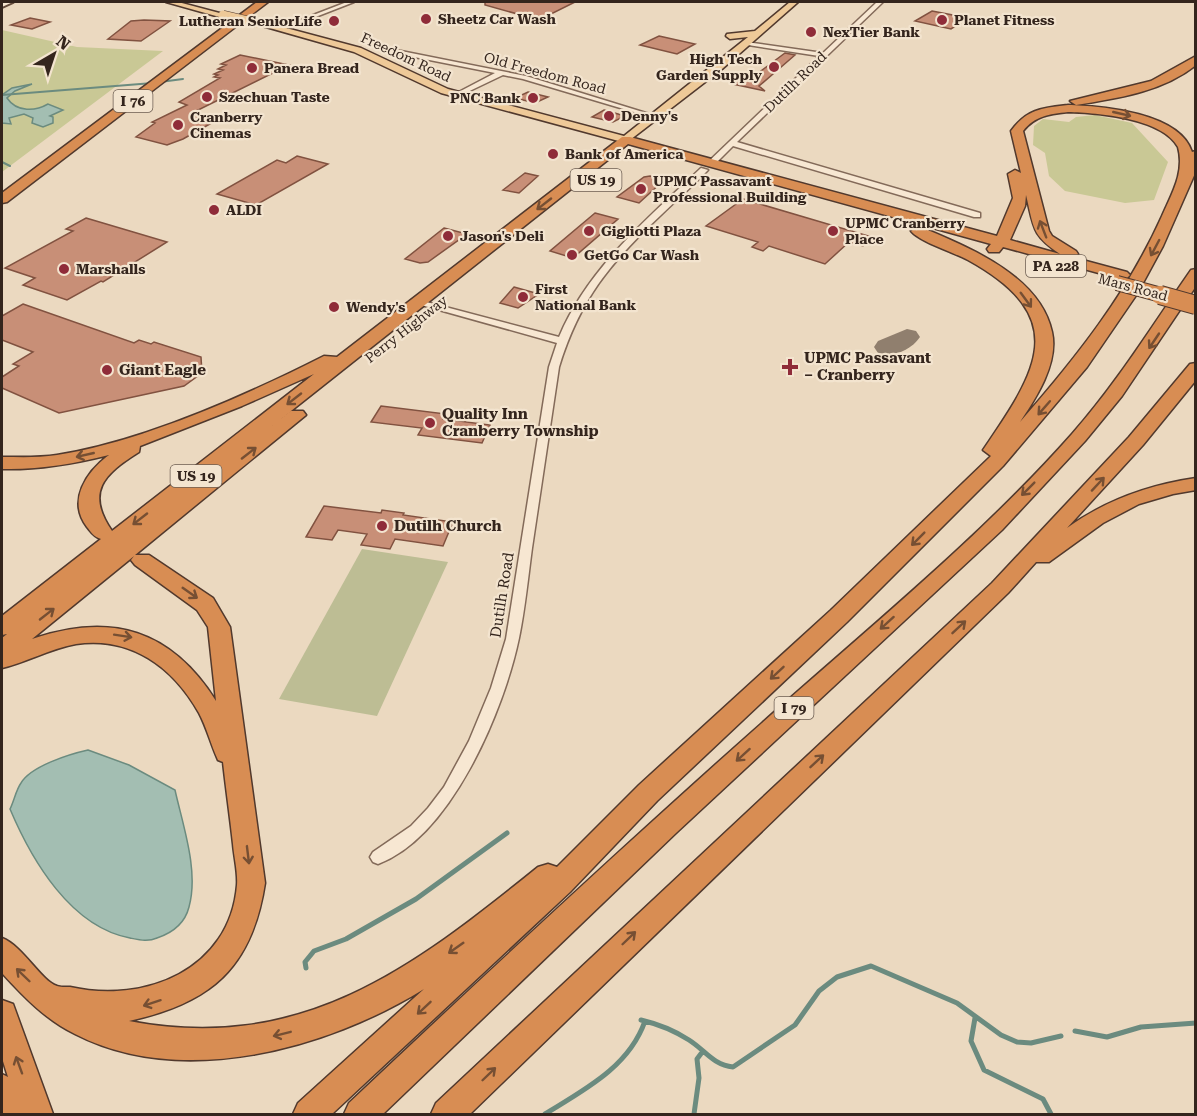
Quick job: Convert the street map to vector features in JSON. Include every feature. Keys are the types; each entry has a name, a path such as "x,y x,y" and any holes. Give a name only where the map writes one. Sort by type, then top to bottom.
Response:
{"highway":[{"name":"I 76","path":"2,190 254,2"},
{"name":"I 76","path":"2,199 263,2"},
{"path":"998,246 1006,234 1006,227 1014,216 1020,198 1007,122 1033,108 1148,86 1173,75 1196,59"},
{"path":"1115,277 1047,240 1028,182 1017,130 1020,123 1037,112 1069,108 1109,111 1153,123 1179,138 1186,150 1187,162 1180,195"},
{"name":"Mars Road","path":"642,139 707,166 907,226 998,246 1196,296"},
{"name":"Perry Highway","path":"2,650 430,302 642,139"},
{"path":"309,1114 560,883 648,793 839,616 1021,435 1113,320 1156,246 1196,155"},
{"path":"2,183 46,157"},
{"name":"Mars Road","path":"707,166 961,231 998,246"},
{"path":"907,226 968,252 1001,273 1022,292 1038,316 1043,333 1043,357 1035,380 1004,434 959,497"},
{"path":"961,231 987,231 1006,227"},
{"name":"I 79","path":"360,1114 558,925 982,536 1062,454 1114,395 1153,342 1196,273"},
{"name":"Mars Road","path":"1115,277 1196,305"},
{"name":"Perry Highway","path":"2,627 390,325 430,302"},
{"path":"2,463 40,463 79,457 181,424 285,382 390,325"},
{"path":"447,1114 1000,588 1136,441 1196,368"},
{"path":"103,533 91,518 88,506 89,492 95,480 121,454 181,424"},
{"path":"1000,588 1113,507 1134,496 1162,488 1196,484"},
{"path":"47,995 86,1008 130,1009 174,994 217,962 244,923 251,896 241,796 217,620 199,599 142,560"},
{"path":"2,660 44,643 82,635 120,635 150,644 171,660 206,703 220,731 241,796"},
{"path":"2,952 23,975 84,1022 141,1040 215,1044 249,1041 325,1022 380,998 417,976 482,930 648,793"},
{"path":"2,1015 37,1114"},
{"path":"2,1090 10,1114"}],"main road":[{"name":"Freedom Road","path":"170,2 365,52 423,84 463,102 642,139"},
{"name":"Perry Highway","path":"642,139 656,117 750,42 794,2"},
{"path":"780,28 806,3"},
{"path":"730,36 760,33"},
{"path":"748,57 772,35"},
{"path":"714,86 729,73"}],"street":[{"path":"2,5 9,2"},
{"path":"280,29 351,2"},
{"name":"Dutilh Road","path":"378,857 416,831 433,812 464,761 493,701 512,639 549,394 561,341 580,301 596,277 707,166 880,2"},
{"path":"750,42 823,55"},
{"name":"Old Freedom Road","path":"391,51 503,72 656,117"},
{"path":"454,96 503,72"},
{"path":"731,143 977,215"},
{"path":"430,302 504,327 519,328 561,341"}],"shaded area":[{"path":"2,30 77,47 163,51 2,172"},
{"path":"32,84 15,91 7,98 21,108 32,109 48,104 63,110 50,116 53,117 53,123 43,127 32,123 33,118 24,114 9,118 11,124 2,123 2,95 12,88"},
{"path":"1095,115 1132,123 1168,162 1154,200 1125,203 1065,191 1049,176 1045,153 1033,145 1034,126 1043,119 1069,122 1076,117"},
{"path":"88,750 129,765 175,790 189,848 192,893 187,913 181,923 168,933 154,939 130,938 109,931 89,921 72,906 42,870 10,809 19,786 33,771 62,758"}],"green space":[{"path":"362,549 448,562 377,716 279,699"}],"building":[{"path":"485,2 575,2 539,20 485,5"},
{"name":"Planet Fitness","path":"932,11 968,18 951,29 915,21"},
{"path":"30,18 50,22 32,29 11,25"},
{"path":"131,21 170,21 141,41 108,39"},
{"path":"659,36 695,44 677,54 640,45"},
{"path":"785,53 795,55 759,86 765,91 733,84 744,76 750,79"},
{"path":"240,55 289,65 194,112 196,113 193,114 217,120 183,139 167,145 136,137 155,123 152,122 187,105 179,102 220,78 214,77 218,75 214,74 223,70 218,69 226,65 221,64"},
{"name":"PNC Bank","path":"528,92 548,97 535,103 515,98"},
{"name":"Denny's","path":"604,110 625,116 613,122 592,117"},
{"path":"297,156 328,164 256,205 217,194 277,160 286,163"},
{"path":"525,173 538,176 519,193 503,190"},
{"name":"UPMC Passavant Professional Building","path":"650,176 663,181 639,203 617,197 644,177"},
{"name":"UPMC Cranberry Place","path":"743,199 872,237 863,246 849,242 825,264 769,246 763,251 752,247 758,242 706,226"},
{"name":"Gigliotti Plaza","path":"595,213 618,219 573,258 550,251"},
{"path":"86,218 167,242 103,282 67,300 23,285 35,278 5,268 73,231 66,229"},
{"path":"444,228 467,234 428,262 420,263 405,259"},
{"name":"First National Bank","path":"514,287 539,294 518,308 500,303"},
{"name":"Giant Eagle","path":"23,304 134,343 139,340 151,344 154,342 201,357 202,373 184,386 59,413 2,388 2,377 19,366 13,364 33,352 2,340 2,316"},
{"name":"Quality Inn Cranberry Township","path":"381,406 446,414 443,419 490,425 482,443 418,435 422,428 371,422"},
{"name":"Dutilh Church","path":"324,506 381,513 382,510 453,522 443,546 395,539 390,549 361,545 367,534 338,530 332,540 306,537"}],"waterway":[{"path":"160,82 183,79"},
{"path":"2,95 153,83"},
{"path":"2,162 10,166"},
{"path":"306,968 305,962 314,951 346,939 416,899 507,833"},
{"path":"645,1021 678,1034 715,1060 733,1067 795,1025 819,991 837,977 871,966 957,1003 1001,1035 1017,1042 1031,1043 1061,1036"},
{"path":"975,1018 971,1041 984,1070 1043,1099 1051,1114"},
{"path":"641,1020 645,1021"},
{"path":"545,1114 590,1086 617,1064 638,1037 645,1021"},
{"path":"1075,1031 1107,1037 1141,1027 1196,1023"},
{"path":"694,1114 699,1078 697,1059 703,1051"}],"taxiway":[{"path":"887,347 897,345 907,337"}],"place":[{"name":"Sheetz Car Wash","path":"426,19"},
{"name":"Planet Fitness","path":"942,20"},
{"name":"Lutheran SeniorLife","path":"334,21"},
{"name":"NexTier Bank","path":"811,32"},
{"name":"High Tech Garden Supply","path":"774,67"},
{"name":"Panera Bread","path":"252,68"},
{"name":"Szechuan Taste","path":"207,97"},
{"name":"PNC Bank","path":"533,98"},
{"name":"Denny's","path":"609,116"},
{"name":"Cranberry Cinemas","path":"178,125"},
{"name":"Bank of America","path":"553,154"},
{"name":"UPMC Passavant Professional Building","path":"641,189"},
{"name":"ALDI","path":"214,210"},
{"name":"Gigliotti Plaza","path":"589,231"},
{"name":"UPMC Cranberry Place","path":"833,231"},
{"name":"Jason's Deli","path":"448,236"},
{"name":"GetGo Car Wash","path":"572,255"},
{"name":"Marshalls","path":"64,269"},
{"name":"First National Bank","path":"523,297"},
{"name":"Wendy's","path":"334,307"},
{"name":"UPMC Passavant – Cranberry","path":"790,367"},
{"name":"Giant Eagle","path":"107,370"},
{"name":"Quality Inn Cranberry Township","path":"430,423"},
{"name":"Dutilh Church","path":"382,526"}]}
